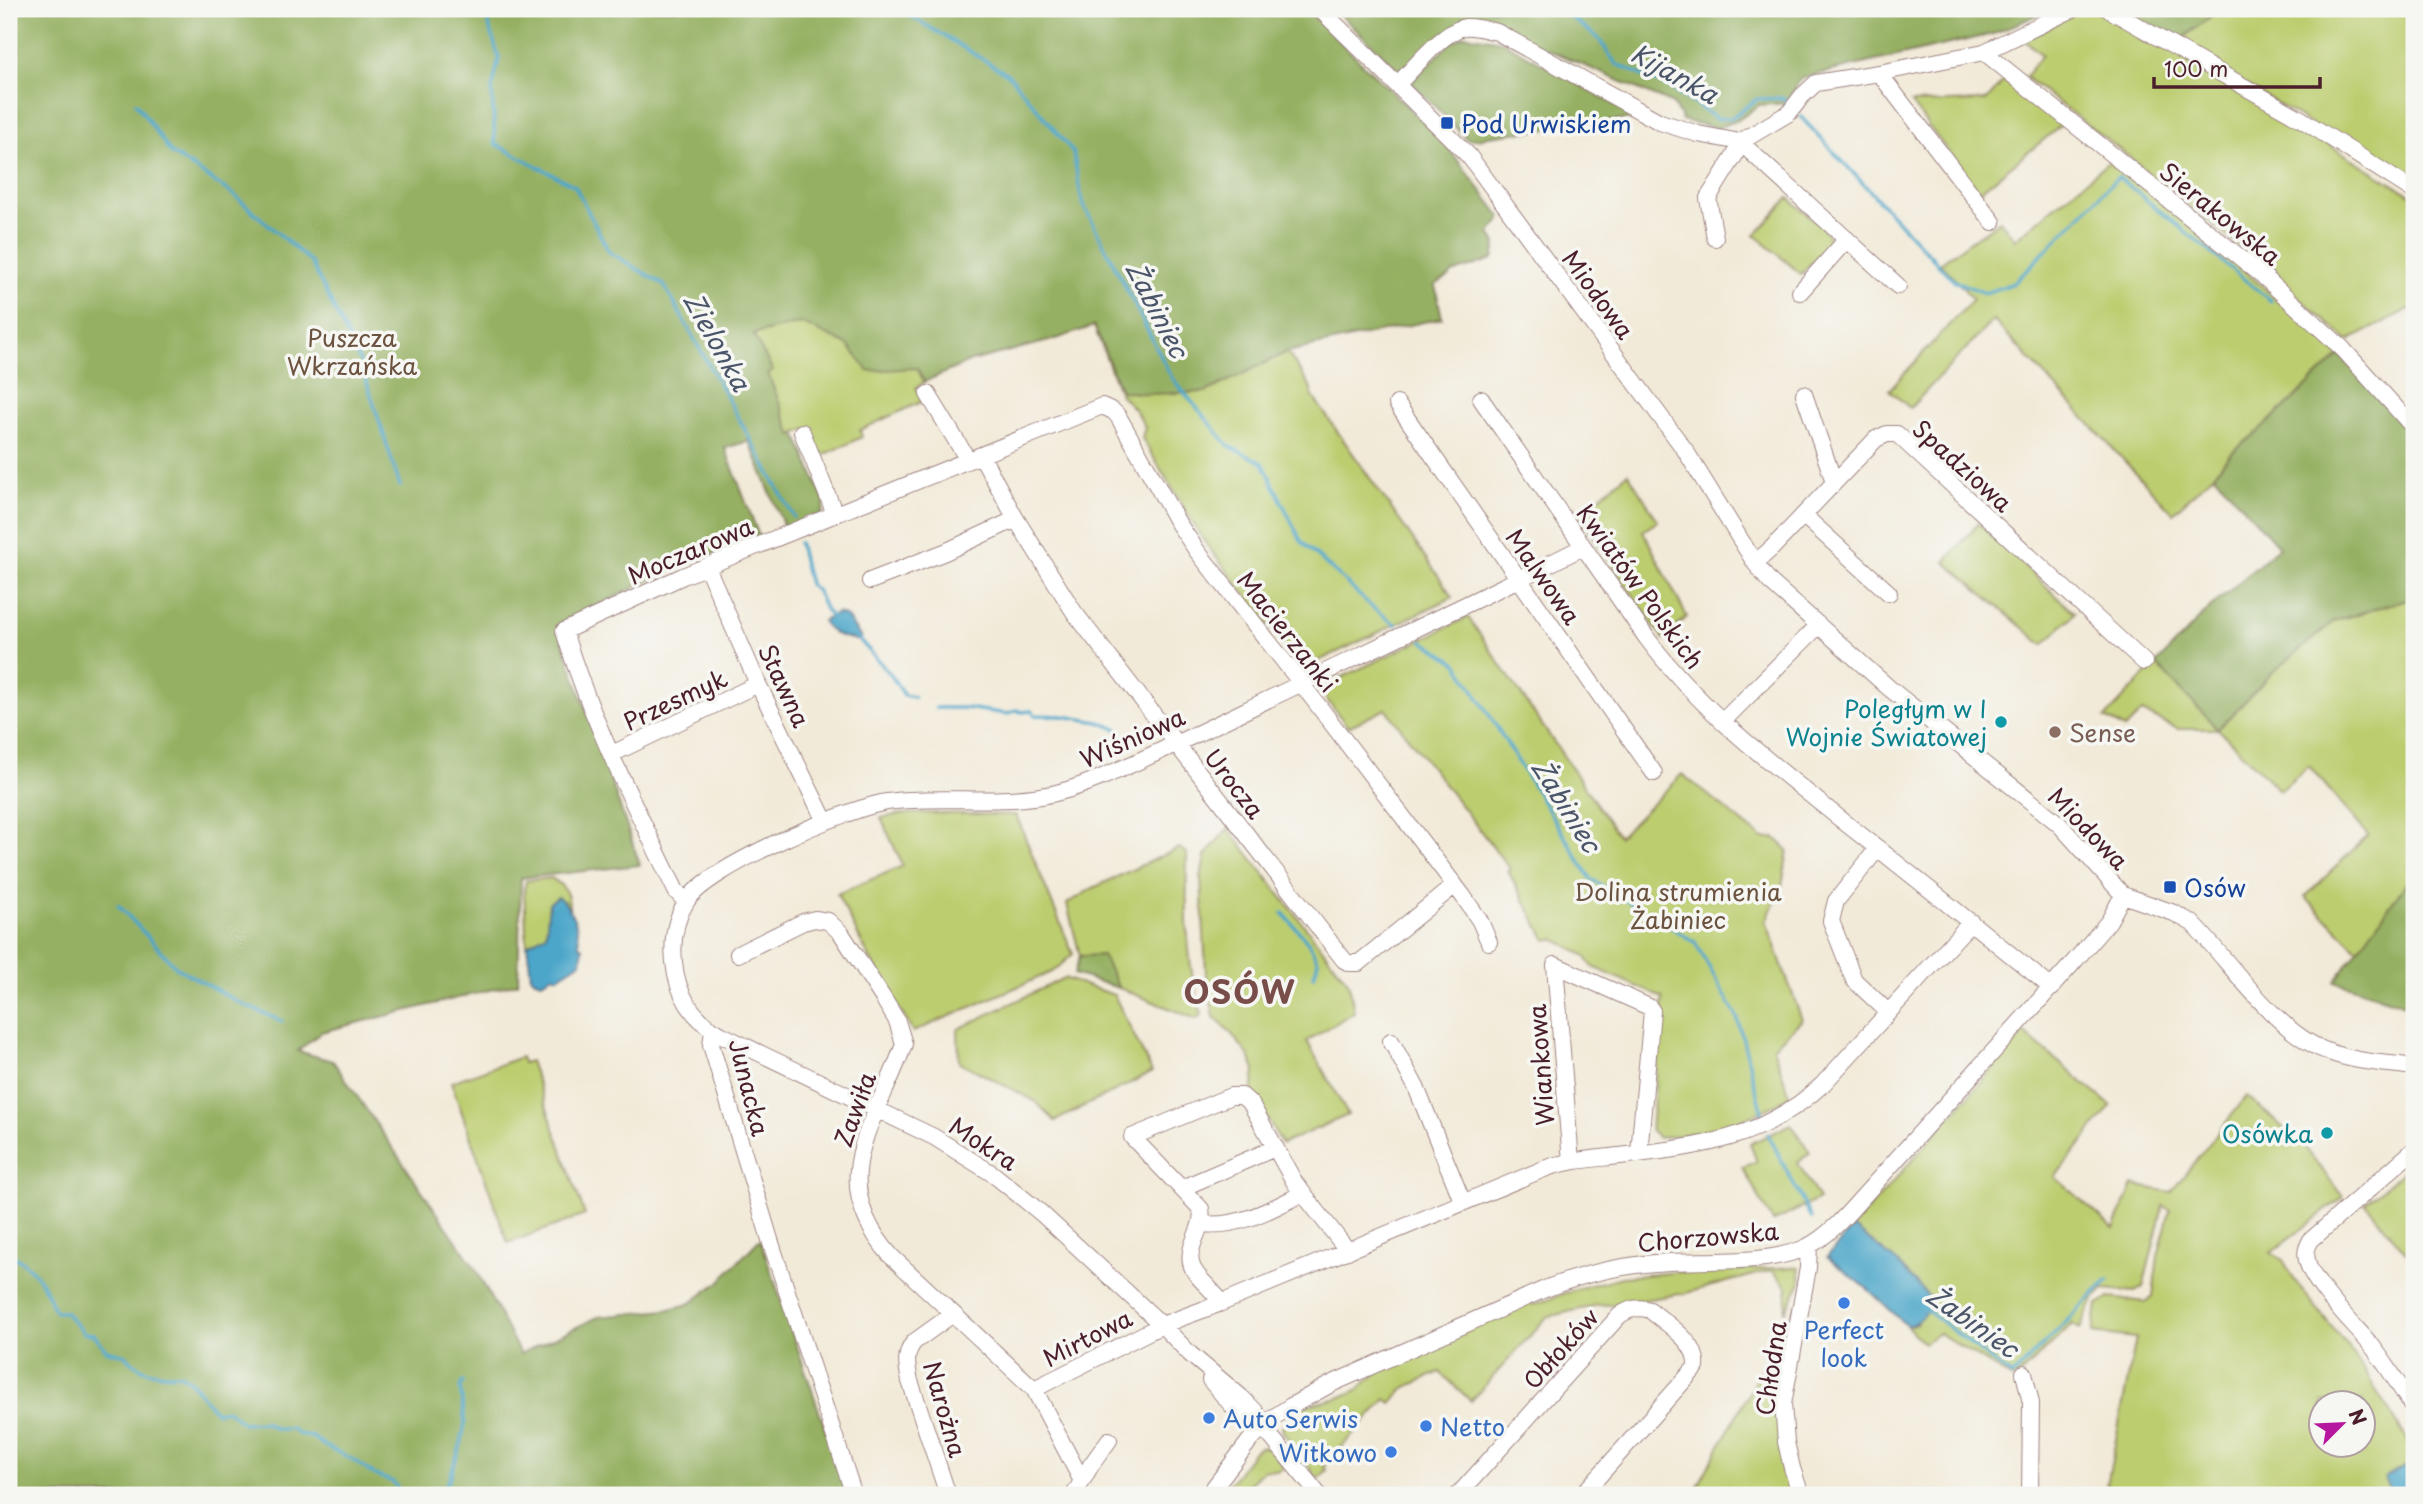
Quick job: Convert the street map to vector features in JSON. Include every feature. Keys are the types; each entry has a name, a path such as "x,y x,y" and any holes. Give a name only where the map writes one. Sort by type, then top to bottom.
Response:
{"street":[{"name":"Miodowa","path":"1320,9 1475,162 1685,450 1767,579 1896,693 2059,824 2123,895 2174,913 2192,923 2275,1015 2302,1039 2336,1055 2413,1063"},
{"path":"1715,238 1708,198 1735,155 1740,142 1789,113 1816,83 1984,51 2073,9"},
{"path":"2108,9 2301,119 2414,191"},
{"path":"1398,84 1449,34 1463,27 1497,32 1660,122 1698,134 1740,142 1898,286"},
{"name":"Sierakowska","path":"1984,51 2262,275 2343,349 2414,428"},
{"path":"1879,73 1993,222"},
{"path":"1800,292 1847,239"},
{"name":"Urocza","path":"928,394 975,457 1074,612 1344,960 1353,964 1365,958 1455,885"},
{"path":"1804,394 1834,482"},
{"name":"Kwiatów Polskich","path":"1481,399 1658,652 1722,722 1773,766 2052,988"},
{"name":"Malwowa","path":"1397,404 1654,773"},
{"name":"Moczarowa","path":"612,754 574,663 565,631 707,567 1094,407"},
{"name":"Macierzanki","path":"1094,407 1107,407 1118,416 1187,537 1455,885 1480,921 1489,942"},
{"path":"802,432 835,514"},
{"name":"Spadziowa","path":"1755,563 1876,439 1886,433 1897,434 2144,662"},
{"path":"1803,515 1888,593"},
{"path":"870,581 945,552 1016,519"},
{"name":"Wiśniowa","path":"686,902 700,886 715,875 825,821 864,808 904,800 1015,799 1051,794 1104,776 1583,547"},
{"name":"Stawna","path":"707,567 758,684 825,821"},
{"path":"1722,722 1819,625"},
{"name":"Przesmyk","path":"612,754 758,684"},
{"path":"612,754 676,891 686,902"},
{"path":"1878,848 1836,901 1831,921 1854,980 1888,1012"},
{"name":"Chorzowska","path":"1208,1495 1236,1456 1262,1427 1282,1411 1314,1392 1545,1289 1570,1279 1631,1265 1766,1257 1809,1246 1828,1233 1859,1201 2052,988 2109,921 2123,895"},
{"name":"Junacka","path":"686,902 678,918 674,939 679,986 690,1008 713,1031 711,1045 736,1132 854,1495"},
{"name":"Zawiła","path":"738,954 809,920 821,919 835,925 890,1010 904,1044 865,1135 858,1167 859,1196 866,1217 891,1256 1034,1389 1078,1488"},
{"name":"Mirtowa","path":"1034,1389 1162,1325 1348,1251 1544,1168 1571,1162 1684,1149 1720,1141 1782,1115 1823,1084 1971,922"},
{"name":"Wiankowa","path":"1571,1162 1554,957 1652,1011 1639,1153"},
{"name":"Mokra","path":"713,1031 944,1142 1006,1183 1162,1325 1189,1354 1250,1405 1262,1427 1319,1495"},
{"path":"1391,1041 1416,1087 1463,1203"},
{"path":"1221,1303 1191,1265 1191,1254 1202,1224 1201,1209 1132,1137 1231,1096 1242,1096 1251,1104 1302,1194 1348,1251"},
{"path":"1182,1188 1275,1148"},
{"path":"2414,1150 2311,1240 2306,1248 2306,1258 2312,1273 2349,1323 2371,1345 2414,1409"},
{"path":"1202,1224 1219,1226 1236,1223 1302,1194"},
{"name":"Chłodna","path":"1801,1495 1786,1442 1783,1404 1808,1268 1809,1246"},
{"name":"Obłoków","path":"1458,1495 1619,1316 1630,1309 1642,1307 1650,1310 1689,1344 1696,1356 1696,1367 1582,1495"},
{"name":"Narożna","path":"948,1495 906,1362 914,1342 953,1314"},
{"path":"2024,1373 2032,1414 2030,1495"},
{"path":"1078,1488 1108,1440"}],"green space":[{"name":"Puszcza Wkrzańska","path":"9,9 1306,9 1442,140 1502,218 1490,233 1496,244 1493,259 1452,273 1435,285 1442,318 1287,352 1206,392 1149,394 1121,391 1094,326 1053,340 971,361 924,382 917,368 868,371 848,345 801,323 753,334 773,371 768,374 792,435 796,434 825,502 822,514 785,529 749,441 725,448 760,539 681,565 557,625 640,865 521,878 518,983 321,1032 298,1051 333,1061 475,1268 520,1354 598,1317 666,1310 689,1304 719,1282 760,1239 848,1495 9,1495"},
{"path":"1334,9 2045,9 2040,14 1993,34 1801,78 1786,103 1759,105 1738,120 1717,128 1682,120 1673,104 1500,26 1478,21 1400,71"},
{"path":"2084,9 2103,9 2121,16 2414,197 2414,312 2409,309 2348,341 2267,269 2025,77 2042,55 2024,40"},
{"path":"2114,9 2220,9 2177,43"},
{"path":"2220,9 2414,9 2414,187 2177,43"},
{"path":"1465,35 1502,41 1638,118 1467,139 1411,82 1451,42"},
{"path":"2004,80 2063,124 1979,192 1911,103 1986,101"},
{"path":"2111,160 2243,269 2340,355 2258,432 2232,452 2214,474 2173,513 1993,320 1910,408 1889,390 1973,299 1940,263 2000,220 2015,239"},
{"path":"1789,198 1828,233 1829,244 1801,274 1755,235"},
{"path":"891,304 924,382 916,388 925,400 860,430 862,437 820,457 807,429 792,435 768,374 708,344"},
{"path":"1094,326 1287,352 1310,386 1312,395 1453,597 1310,665 1298,662 1203,540 1142,438 1145,427 1135,410 1120,394"},
{"path":"2340,355 2414,437 2414,597 2334,621 2271,674 2218,729 2156,664 2209,609 2279,547 2214,474 2232,452 2258,432"},
{"path":"1628,473 1658,521 1643,531 1687,617 1663,639 1578,515"},
{"path":"1978,523 2075,613 2043,645 1945,562"},
{"path":"2414,597 2414,873 2358,950 2305,897 2368,835 2309,766 2280,791 2218,729 2271,674 2334,621"},
{"name":"Dolina strumienia Żabiniec","path":"1468,617 1619,837 1682,774 1763,839 1775,838 1788,850 1782,886 1766,921 1802,1020 1773,1047 1790,1096 1759,1113 1727,1125 1658,1138 1651,1130 1663,998 1593,967 1584,955 1555,939 1546,940 1508,871 1510,869 1386,709 1348,727 1324,696 1326,685"},
{"path":"2156,664 2218,729 2178,729 2142,712 2125,729 2105,718"},
{"path":"925,813 1016,815 1073,954 1054,971 913,1032 867,953 837,894 903,866 881,818"},
{"path":"1228,828 1349,983 1354,1012 1307,1041 1348,1115 1282,1144 1252,1093 1255,1070 1249,1056 1214,1017 1206,973 1201,878 1205,856"},
{"path":"1179,848 1187,853 1190,955 1192,976 1202,1014 1196,1019 1119,988 1102,956 1080,956 1067,904 1093,888"},
{"path":"2414,873 2414,1008 2335,981"},
{"path":"551,878 566,892 569,913 565,902 546,934 527,945 524,890 526,881"},
{"path":"1102,955 1119,988 1074,974 1080,956"},
{"path":"1064,978 1114,995 1152,1072 1055,1121 1035,1101 959,1062 958,1029"},
{"path":"2024,1033 2111,1106 2055,1177 2114,1229 2133,1185 2171,1192 2247,1096 2304,1146 2343,1197 2271,1253 2283,1260 2295,1281 2352,1352 2375,1388 2308,1388 2308,1458 2378,1458 2378,1393 2414,1450 2414,1495 2105,1495 2136,1338 2093,1333 2097,1304 2109,1298 2146,1302 2153,1296 2158,1256 2170,1210 2163,1206 2143,1287 2135,1292 2104,1289 2093,1300 2080,1329 2072,1324 2014,1380 1939,1333 1923,1343 1907,1326 1918,1323 1898,1263 1853,1227"},
{"path":"521,1057 523,1063 530,1061 585,1215 508,1243 451,1082"},
{"path":"1791,1124 1810,1152 1798,1163 1819,1199 1773,1222 1742,1167 1757,1162 1750,1144"},
{"path":"2414,1168 2414,1262 2365,1203 2407,1169"},
{"path":"1799,1267 1801,1282 1785,1312 1788,1288 1772,1270 1686,1293 1598,1305 1547,1317 1471,1401 1440,1372 1406,1387 1391,1403 1386,1399 1324,1466 1327,1470 1320,1478 1316,1477 1283,1432 1282,1426 1287,1423 1290,1413 1359,1389 1381,1369 1527,1303 1534,1305 1576,1289 1622,1277"},
{"path":"1797,1304 1779,1402 1796,1495 1693,1495"},
{"path":"1261,1447 1270,1448 1284,1467 1279,1471 1264,1470 1238,1495 1221,1495 1255,1450"}],"water":[{"path":"837,613 846,616 861,638 860,641 839,636 826,626 823,621"},
{"path":"558,897 574,918 579,945 583,948 581,962 558,977 553,975 542,982 531,976 527,945 546,934 549,903"},
{"path":"1853,1227 1898,1263 1930,1298 1925,1313 1916,1322 1907,1326 1869,1290 1827,1257"},
{"path":"2407,1466 2414,1495 2391,1495 2385,1477"}],"waterway":[{"name":"Zielonka","path":"484,9 499,58 492,90 495,144 575,186 609,252 664,285 794,517"},
{"name":"Żabiniec","path":"899,9 1009,75 1073,152 1082,202 1172,378 1229,446 1263,463 1301,541 1373,608 1396,625"},
{"name":"Kijanka","path":"1560,9 1598,38 1616,64 1671,88 1717,119 1731,118 1757,99 1784,98 1787,101"},
{"path":"136,103 171,153 233,194 311,262 361,364 400,486"},
{"path":"1801,117 1954,281 1985,293 2014,283 2118,177 2271,301"},
{"name":"Zielonka","path":"799,543 809,584 817,591 832,618"},
{"name":"Zielonka","path":"858,638 890,674 904,695 914,697"},
{"name":"Żabiniec","path":"1423,641 1457,663 1591,879 1695,942 1737,1017 1763,1117"},
{"name":"Zielonka","path":"936,708 966,708 1007,714 1017,710 1032,711 1035,715 1099,722 1117,729"},
{"path":"118,905 177,968 244,1005 282,1021"},
{"path":"1283,913 1308,942 1318,961 1314,976"},
{"name":"Żabiniec","path":"1768,1134 1811,1218"},
{"path":"9,1255 22,1261 37,1277 56,1312 65,1312 84,1333 94,1334 106,1350 126,1355 148,1371 182,1375 217,1412 227,1410 243,1423 265,1422 277,1429 291,1428 298,1434 312,1437 373,1474 393,1482 403,1495"},
{"name":"Żabiniec","path":"1924,1308 2012,1376 2108,1280"},
{"path":"433,1495 442,1490 449,1480 461,1444 465,1423 460,1387 463,1382"}],"place":[{"name":"Pod Urwiskiem","path":"1447,123"},
{"name":"Poległym w I Wojnie Światowej","path":"2001,722"},
{"name":"Sense","path":"2055,732"},
{"name":"Osów","path":"2170,887"},
{"name":"Osówka","path":"2327,1133"},
{"name":"Perfect look","path":"1844,1303"},
{"name":"Auto Serwis","path":"1209,1418"},
{"name":"Netto","path":"1426,1426"},
{"name":"Witkowo","path":"1391,1452"}],"district":[{"name":"OSÓW","path":"1240,991"}]}
